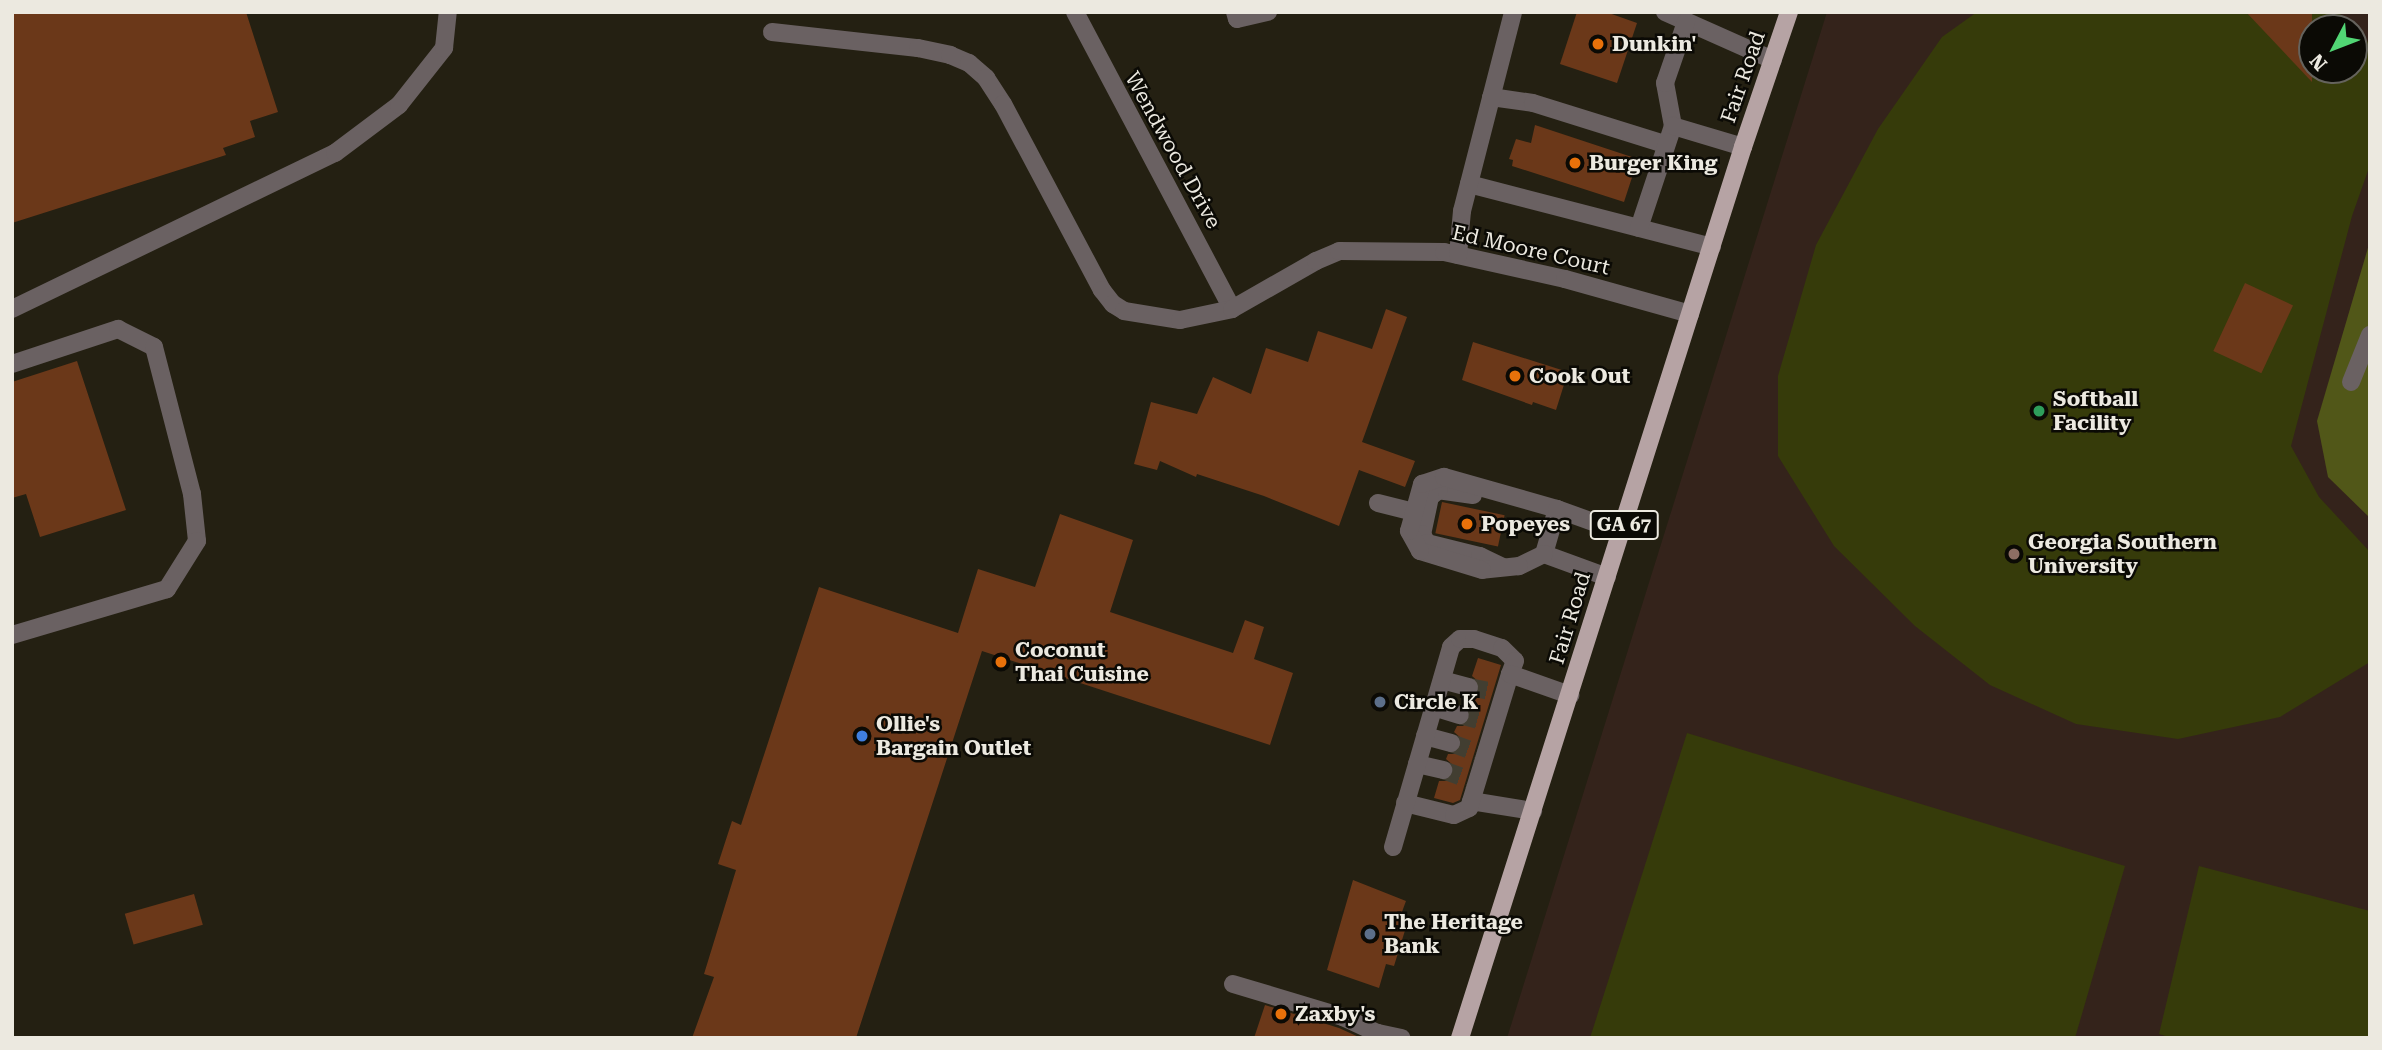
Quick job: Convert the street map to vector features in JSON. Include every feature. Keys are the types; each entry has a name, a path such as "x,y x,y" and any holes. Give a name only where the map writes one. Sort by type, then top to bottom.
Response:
{"main road":[{"name":"Fair Road","path":"1460,1038 1743,148 1789,12"}],"street":[{"path":"12,309 335,153 399,105 444,48 447,12"},
{"name":"Wendwood Drive","path":"1075,12 1232,309"},
{"path":"1235,12 1237,19 1268,12"},
{"path":"1458,255 1469,184 1510,33 1513,12"},
{"path":"1665,12 1773,60"},
{"path":"1639,228 1673,126 1664,83 1686,22"},
{"name":"Ed Moore Court","path":"772,32 918,48 950,55 969,63 986,78 1003,104 1102,290 1113,304 1124,311 1180,320 1232,309 1316,261 1339,251 1444,252 1565,279 1690,314"},
{"path":"1491,97 1533,103 1665,144"},
{"path":"1673,126 1743,148"},
{"path":"1469,184 1712,247"},
{"path":"12,365 118,329 154,347 192,494 197,541 167,589 12,635"},
{"path":"2350,382 2370,335"},
{"path":"1607,577 1544,554 1519,566 1482,570 1420,551 1409,531 1422,484 1444,477 1557,509 1621,532"},
{"path":"1489,490 1477,496 1439,490 1430,497 1422,534 1427,543 1480,556 1504,568"},
{"path":"1378,503 1414,512"},
{"path":"1544,554 1557,509"},
{"path":"1393,847 1405,803 1451,647 1460,639 1474,639 1502,648 1515,661 1500,693 1481,752 1472,781 1471,801 1462,813 1454,815 1405,803"},
{"path":"1510,674 1570,695"},
{"path":"1442,680 1469,687"},
{"path":"1433,707 1460,715"},
{"path":"1425,736 1451,743"},
{"path":"1417,764 1443,770"},
{"path":"1471,801 1532,811"},
{"path":"1233,984 1343,1017 1377,1035 1401,1038"}],"shaded area":[{"name":"Georgia Southern University","path":"1827,12 2370,12 2370,1038 1507,1038"}],"green space":[{"name":"Softball Facility","path":"1977,12 2338,12 2340,14 2298,14 2298,84 2368,84 2368,42 2370,44 2370,165 2352,216 2291,446 2319,497 2370,552 2370,662 2280,717 2178,739 2076,724 1990,685 1915,626 1834,546 1778,456 1778,376 1816,245 1878,129 1942,37"},
{"path":"2370,241 2370,518 2328,477 2317,421"},
{"path":"1687,733 2125,866 2075,1038 1590,1038"},
{"path":"2199,866 2370,911 2370,1038 2172,1038 2159,1034"}],"building":[{"path":"12,12 246,12 278,112 250,121 255,137 223,148 226,155 12,223"},
{"path":"1577,12 1606,12 1637,23 1617,83 1560,64"},
{"path":"2246,12 2312,12 2298,14 2298,67"},
{"name":"Burger King","path":"1535,125 1638,159 1624,202 1512,166 1513,160 1509,159 1516,139 1531,143"},
{"path":"2245,283 2293,305 2261,373 2213,351"},
{"path":"1386,309 1407,317 1362,442 1415,461 1405,487 1359,470 1339,526 1264,496 1197,474 1196,477 1160,461 1157,470 1134,464 1151,402 1197,414 1213,377 1251,394 1266,348 1308,362 1318,331 1372,349"},
{"name":"Cook Out","path":"1473,342 1568,372 1556,410 1533,402 1532,405 1462,380"},
{"path":"77,361 126,510 40,537 26,494 12,498 12,382"},
{"name":"Popeyes","path":"1442,502 1505,515 1498,547 1435,533"},
{"path":"1060,514 1133,540 1110,612 1233,653 1245,620 1264,627 1254,659 1293,673 1270,745 982,651 856,1038 692,1038 714,977 704,974 736,870 718,864 732,821 741,825 819,587 958,633 978,569 1035,587"},
{"path":"1478,658 1501,665 1460,800 1453,803 1434,798 1439,781 1447,781 1454,773 1454,766 1446,759 1448,754 1455,754 1462,747 1462,739 1454,732 1457,726 1463,726 1471,719 1471,712 1463,704 1465,698 1473,698 1480,690 1480,683 1472,676"},
{"name":"The Heritage Bank","path":"1353,880 1406,901 1399,920 1407,924 1394,966 1386,964 1379,988 1327,970"},
{"path":"194,894 203,925 134,945 125,914"},
{"name":"Zaxby's","path":"1265,1005 1339,1028 1361,1038 1254,1038"}],"tunnel":[{"path":"1469,687 1495,692"},
{"path":"1460,715 1486,722"},
{"path":"1451,743 1476,752"},
{"path":"1443,770 1468,779"}],"place":[{"name":"Dunkin'","path":"1598,44"},
{"name":"Burger King","path":"1575,163"},
{"name":"Cook Out","path":"1515,376"},
{"name":"Softball Facility","path":"2039,411"},
{"name":"Popeyes","path":"1467,524"},
{"name":"Georgia Southern University","path":"2014,554"},
{"name":"Coconut Thai Cuisine","path":"1001,662"},
{"name":"Circle K","path":"1380,702"},
{"name":"Ollie's Bargain Outlet","path":"862,736"},
{"name":"The Heritage Bank","path":"1370,934"},
{"name":"Zaxby's","path":"1281,1014"}]}
